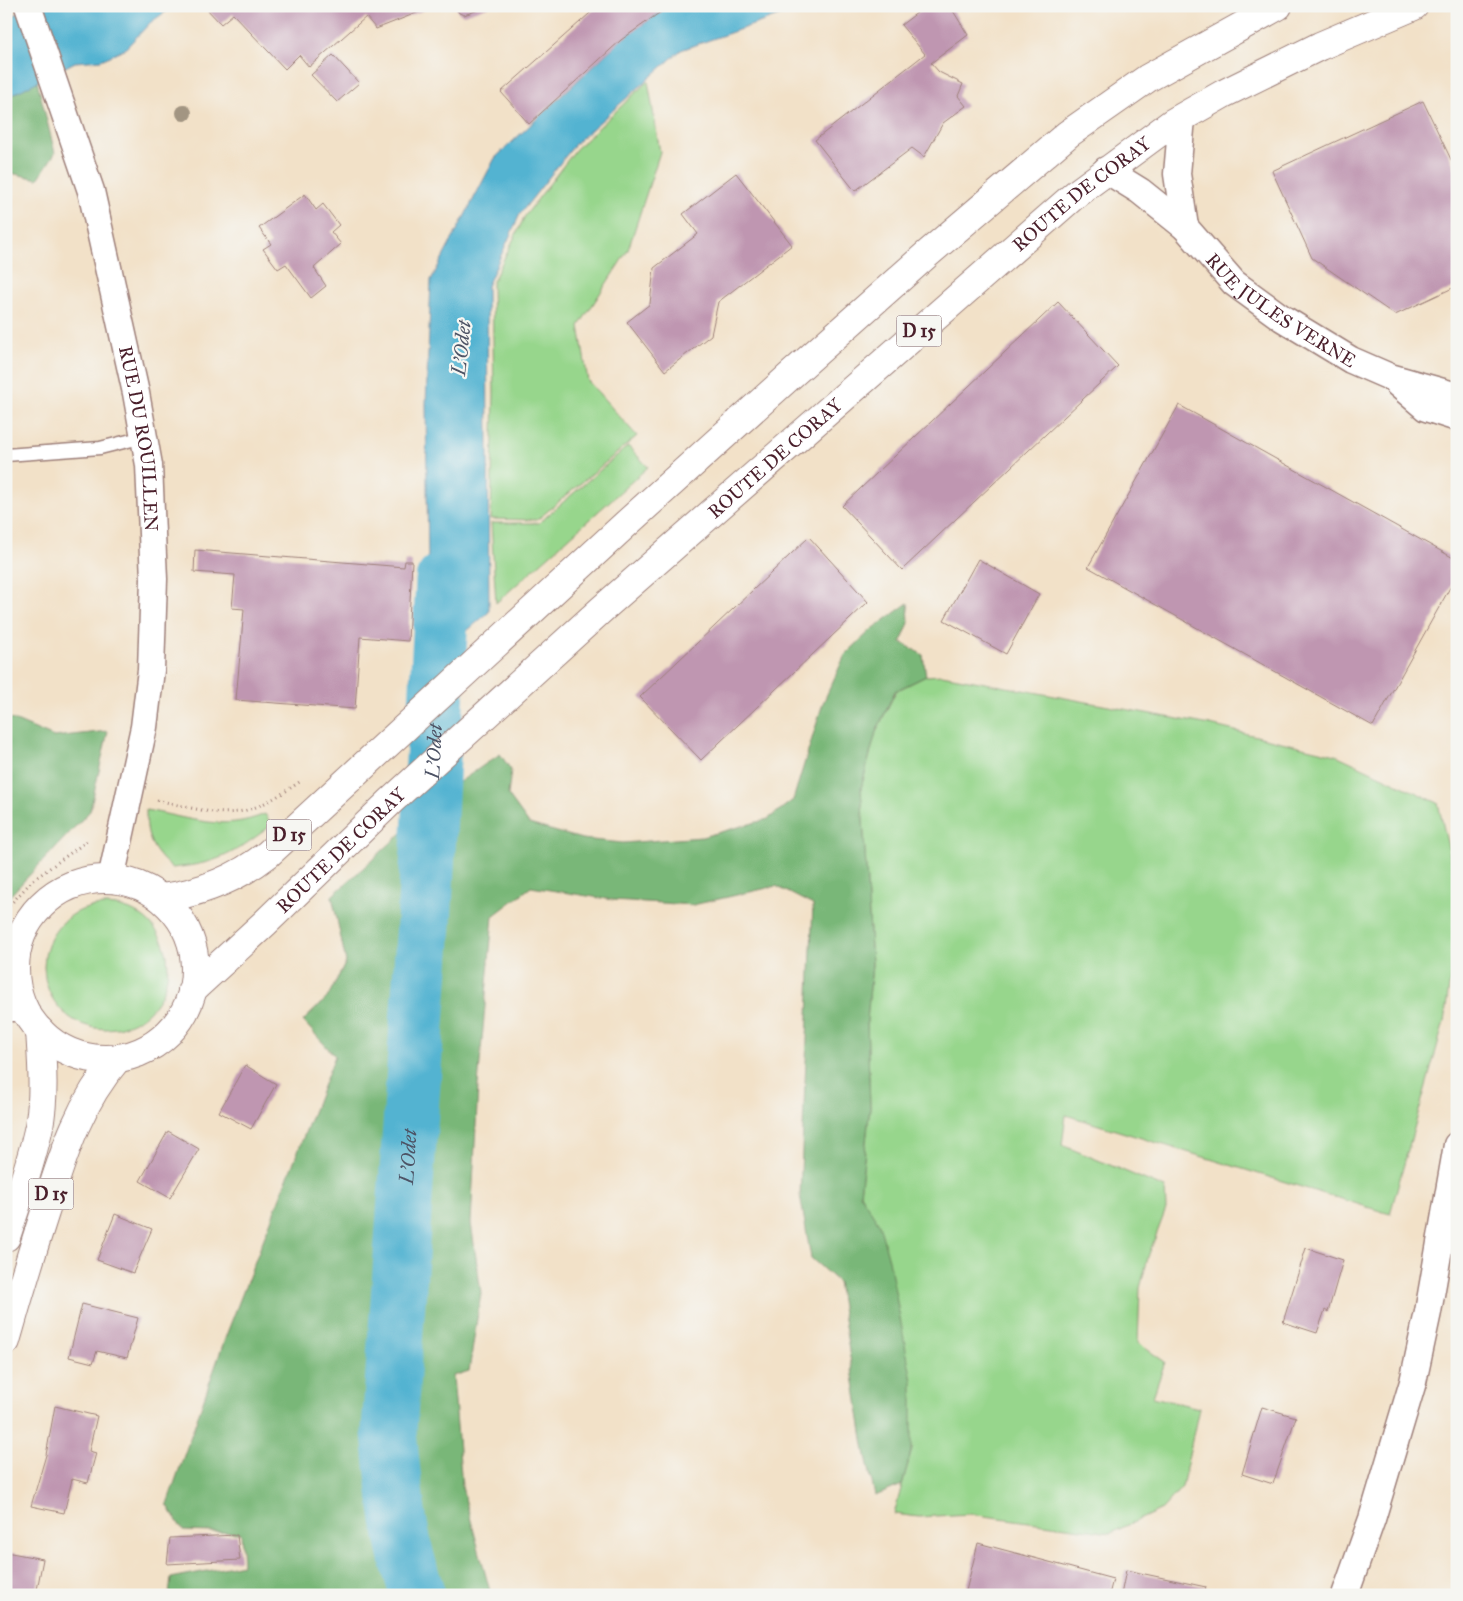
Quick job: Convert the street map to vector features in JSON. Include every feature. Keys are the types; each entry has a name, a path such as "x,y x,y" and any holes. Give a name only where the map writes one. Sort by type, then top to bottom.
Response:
{"main road":[{"name":"D 15","path":"162,898 190,893 218,884 250,868 396,737 480,657 798,368 1068,134 1148,78 1278,6"},
{"name":"ROUTE DE CORAY","path":"192,990 265,924 391,801 472,727 976,280 1106,170 1182,118 1266,72 1414,6"},
{"path":"111,879 137,884 162,898 186,928 192,946 195,966 192,990 180,1019 153,1045 136,1053 118,1058 96,1058 76,1054 56,1044 15,1008 17,988 12,950 32,916 51,897 69,886 89,880 111,879"},
{"name":"D 15","path":"6,1237 24,1182 39,1125 43,1070 40,1031"},
{"name":"D 15","path":"6,1341 29,1262 76,1122 94,1087 118,1058"}],"street":[{"name":"RUE DU ROUILLEN","path":"28,6 55,80 91,191 144,437 153,524 154,630 144,727 111,879"},
{"path":"1182,118 1177,174 1185,227"},
{"name":"RUE JULES VERNE","path":"1106,170 1140,191 1185,227 1234,283 1266,307 1330,348 1390,377 1457,396"},
{"name":"RUE JULES VERNE","path":"1390,377 1426,408 1457,418"},
{"path":"1345,1595 1372,1519 1413,1382 1428,1312 1457,1145"}],"lane":[{"path":"6,455 100,448 144,437"}],"path":[{"path":"131,788 152,799 228,814 258,807 304,779"},
{"path":"6,909 33,880 97,833"}],"green space":[{"path":"6,6 11,6 35,73 55,153 38,179 6,172"},
{"path":"648,81 660,152 628,250 579,326 588,381 637,436 537,520 491,519 494,393 492,283 525,216 576,149"},
{"path":"628,446 648,467 496,603 491,523 539,523"},
{"path":"908,603 909,623 901,642 923,655 926,676 895,691 876,732 861,788 872,964 867,1021 870,1107 860,1194 879,1224 889,1260 912,1381 912,1449 902,1485 875,1496 865,1451 838,1282 811,1258 800,1195 813,905 776,886 693,905 613,900 531,887 493,916 478,1085 471,1223 481,1293 469,1371 453,1376 462,1487 491,1595 169,1595 171,1578 243,1564 241,1533 183,1531 167,1504 227,1333 335,1056 303,1021 327,998 346,962 332,896 455,785 500,754 511,770 508,795 529,824 582,839 623,843 702,837 768,819 793,800 823,703 845,655 871,630"},
{"path":"942,675 1210,725 1336,755 1438,803 1457,886 1457,929 1444,1022 1390,1214 1066,1115 1062,1145 1165,1188 1166,1209 1149,1254 1140,1288 1138,1343 1165,1362 1153,1397 1199,1408 1182,1487 1162,1509 1111,1533 970,1514 919,1517 894,1514 912,1449 860,1194 870,1107 867,1021 872,964 861,788 876,732 896,691 926,676"},
{"path":"9,718 54,737 108,731 90,811 6,900 6,721"},
{"path":"146,810 192,820 220,823 249,819 265,814 272,825 237,850 215,860 172,868 159,855 151,842 147,828"},
{"path":"106,905 130,909 150,923 164,943 168,967 164,991 150,1011 130,1025 106,1029 82,1025 62,1011 48,991 44,967 48,943 62,923 82,909"}],"water":[{"path":"30,6 174,6 151,22 124,50 101,60 75,62 6,98 6,20"},
{"path":"669,6 807,6 681,50 576,143 520,214 487,286 489,612 410,680 428,567 426,404 431,280 495,158 621,40"}],"building":[{"path":"204,6 434,6 376,29 366,17 309,67 299,55 285,69 233,14 221,24"},
{"path":"455,6 490,6 464,15 459,13"},
{"path":"598,6 669,6 621,40 529,124 501,92"},
{"path":"926,6 950,6 968,35 931,63 939,72 963,84 958,96 966,106 943,123 924,157 912,148 855,191 815,140 925,54 901,25"},
{"path":"333,55 359,83 337,102 311,75"},
{"path":"1423,101 1457,172 1457,286 1395,315 1312,258 1272,171"},
{"path":"736,173 792,245 718,302 711,335 665,371 627,322 650,304 654,268 698,234 683,214"},
{"path":"305,194 316,210 323,204 339,225 331,232 341,244 314,268 326,286 311,298 286,264 278,269 263,249 271,244 259,228"},
{"path":"1058,302 1118,366 902,570 842,506"},
{"path":"1179,405 1457,560 1457,575 1373,726 1088,567"},
{"path":"809,537 868,602 701,760 640,697"},
{"path":"195,550 404,567 405,561 412,561 408,641 360,637 355,709 236,700 244,609 232,608 235,575 194,572"},
{"path":"978,559 1039,594 1006,654 944,620"},
{"path":"245,1065 276,1084 251,1129 219,1112"},
{"path":"168,1131 199,1149 170,1198 140,1181"},
{"path":"115,1214 152,1229 133,1273 97,1260"},
{"path":"1306,1248 1343,1260 1328,1312 1325,1310 1317,1333 1283,1322"},
{"path":"82,1304 138,1318 127,1358 97,1351 93,1363 69,1357"},
{"path":"55,1406 97,1416 89,1451 96,1453 88,1483 72,1479 64,1513 31,1506 46,1455"},
{"path":"1262,1407 1296,1417 1273,1484 1242,1474"},
{"path":"237,1535 240,1560 167,1564 170,1538"},
{"path":"978,1543 1113,1579 1109,1595 965,1595"},
{"path":"6,1552 43,1559 36,1595 6,1595"},
{"path":"1126,1570 1206,1587 1204,1595 1121,1595"}],"waterway":[{"name":"L'Odet","path":"418,1595 402,1534 395,1493 389,1431 424,923 443,580"}]}
